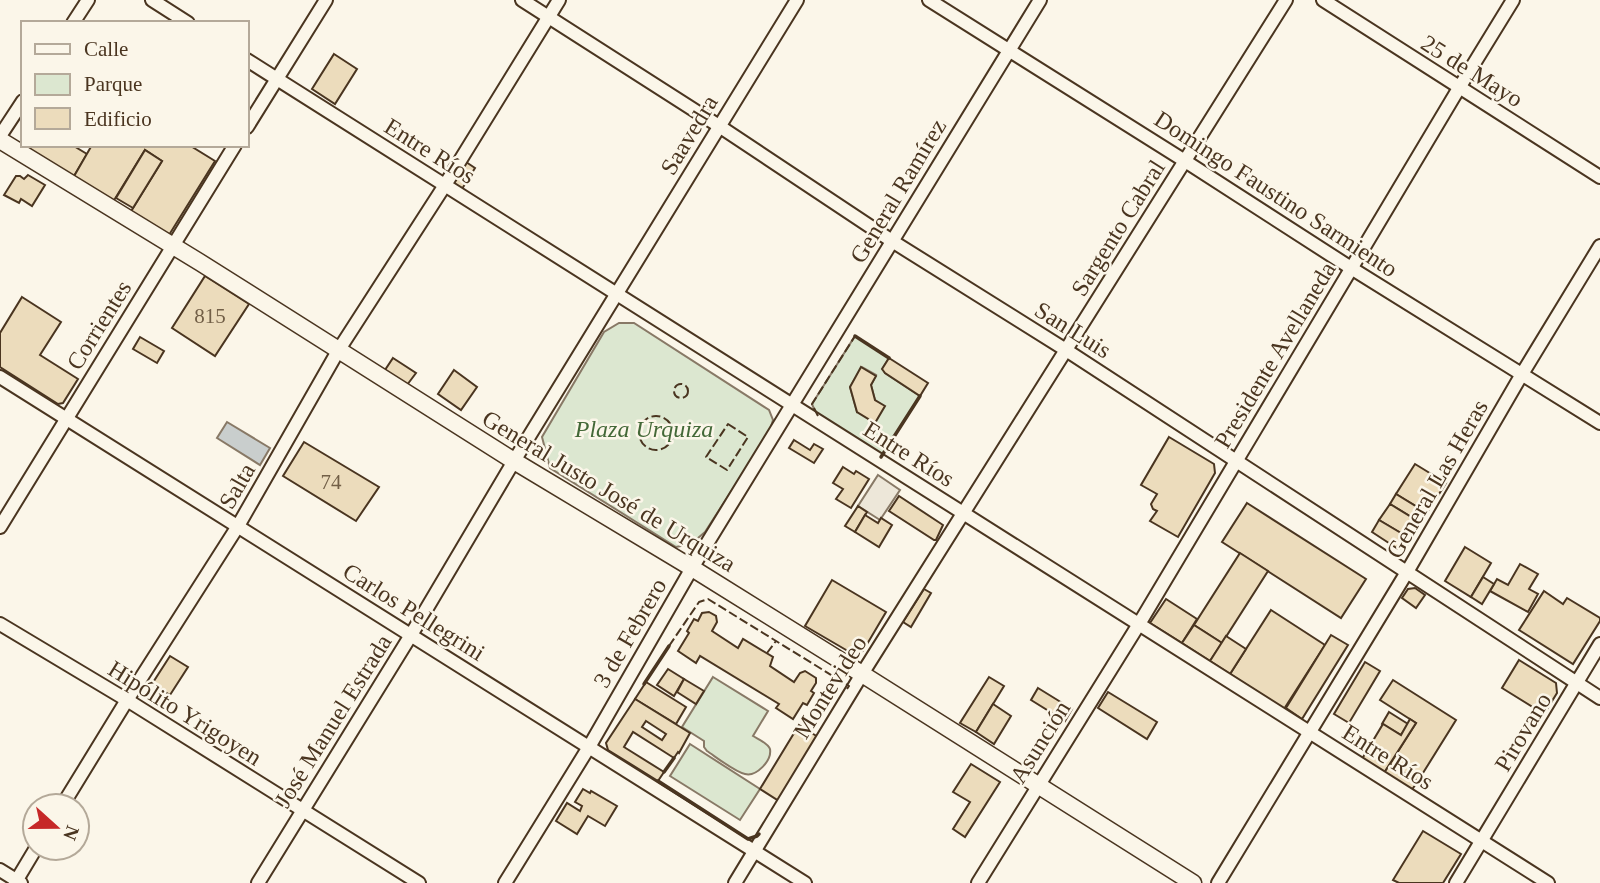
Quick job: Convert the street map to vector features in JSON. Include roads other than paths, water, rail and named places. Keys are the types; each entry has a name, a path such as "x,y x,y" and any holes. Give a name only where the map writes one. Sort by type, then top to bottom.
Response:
{"street":[{"path":"74,21 88,0"},
{"path":"152,0 185,21"},
{"path":"248,125 326,0"},
{"name":"San Luis","path":"522,0 892,241 1238,461 1600,698"},
{"name":"Salta","path":"71,792 238,526 338,351 445,186 559,0"},
{"name":"Saavedra","path":"618,293 797,0"},
{"name":"Domingo Faustino Sarmiento","path":"929,0 1600,423"},
{"name":"General Ramírez","path":"793,405 1040,0"},
{"name":"Sargento Cabral","path":"963,513 1286,0"},
{"name":"25 de Mayo","path":"1323,0 1600,177"},
{"name":"Presidente Avellaneda","path":"1139,624 1513,0"},
{"name":"Entre Ríos","path":"248,61 1548,883"},
{"path":"0,138 21,104"},
{"name":"General Justo José de Urquiza","path":"0,138 1193,883"},
{"name":"Corrientes","path":"0,527 235,147"},
{"name":"General Las Heras","path":"1217,883 1407,572 1600,246"},
{"name":"José Manuel Estrada","path":"258,883 618,293"},
{"name":"Carlos Pellegrini","path":"0,377 805,883"},
{"name":"3 de Febrero","path":"505,883 589,747 692,568 793,405"},
{"name":"Montevideo","path":"735,883 963,513"},
{"name":"Hipólito Yrigoyen","path":"0,624 127,700 419,883"},
{"name":"Asunción","path":"978,883 1139,624"},
{"name":"Pirovano","path":"1456,883 1600,644"},
{"path":"0,870 18,882 29,862"}],"park label":[{"name":"Plaza Urquiza","path":"644,429"}]}
